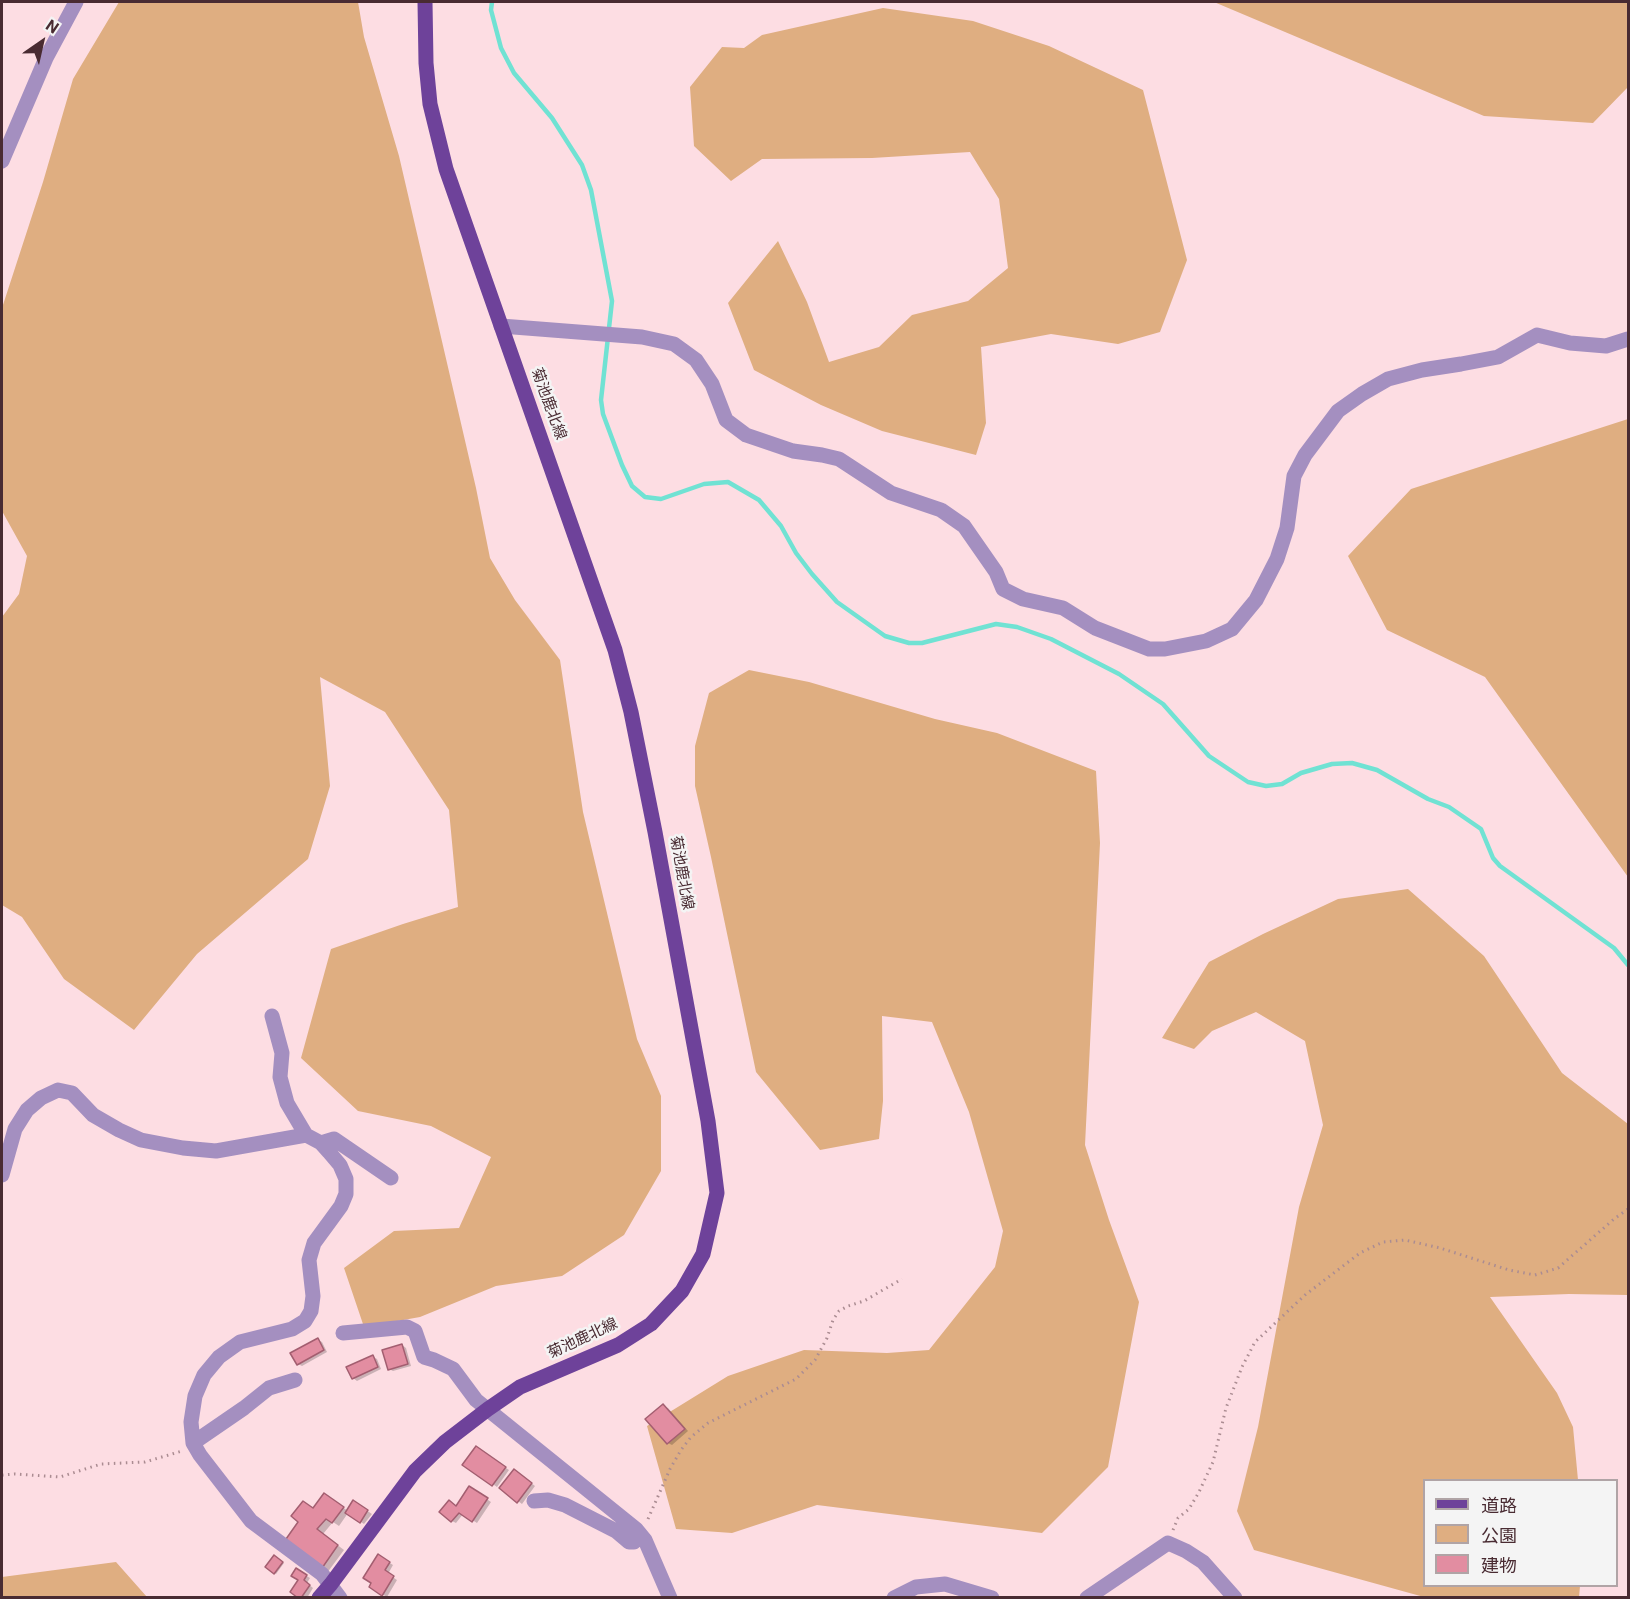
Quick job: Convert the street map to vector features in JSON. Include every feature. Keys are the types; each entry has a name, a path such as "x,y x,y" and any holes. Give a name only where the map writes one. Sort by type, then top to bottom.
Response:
{"main road":[{"name":"菊池鹿北線","path":"319,1598 415,1471 445,1442 520,1387 618,1345 651,1324 682,1291 703,1254 717,1193 708,1121 631,712 615,650 446,169 430,104 426,63 425,2"}],"street":[{"path":"2,161 46,58 76,2"},
{"path":"501,326 642,337 674,344 696,360 712,384 726,420 746,435 793,451 839,459 891,493 941,510 964,526 996,572 1004,590 1023,599 1063,608 1095,628 1149,649 1165,649 1206,641 1232,629 1256,600 1277,559 1287,528 1294,476 1305,455 1338,411 1362,394 1388,379 1422,369 1498,357 1537,334 1570,343 1606,346 1629,339"},
{"path":"272,1016 282,1053 280,1077 287,1103 306,1135 321,1143 340,1165 346,1179 346,1194 341,1206 314,1243 309,1260 314,1296 305,1321 292,1329 240,1342 219,1357 204,1375 195,1396 191,1422 193,1443 251,1521 322,1574 340,1598"},
{"path":"2,1175 15,1129 27,1110 41,1098 58,1090 72,1094 93,1115 119,1130 141,1140 183,1148 216,1151 306,1135"},
{"path":"321,1143 334,1139 391,1178"},
{"path":"343,1333 407,1327 415,1331 424,1357 453,1369 476,1400 636,1529 645,1540 670,1598"},
{"path":"193,1443 269,1388 295,1380"},
{"path":"534,1501 548,1500 565,1505 616,1531 628,1542 634,1542 640,1534"},
{"path":"1087,1598 1168,1543 1203,1562 1235,1598"},
{"path":"894,1598 916,1587 945,1584 992,1598"}],"path":[{"path":"1168,1543 1178,1518 1189,1509 1200,1492 1213,1462 1226,1408 1242,1367 1255,1342 1305,1295 1360,1253 1383,1242 1405,1240 1440,1248 1509,1270 1535,1275 1558,1268 1614,1219 1629,1209"},
{"path":"640,1534 670,1469 691,1437 708,1423 796,1379 815,1360 839,1311 864,1301 902,1279"},
{"path":"2,1475 60,1477 101,1464 145,1462 182,1451 193,1443"}],"green space":[{"path":"119,2 358,2 364,37 399,156 476,488 490,558 515,600 560,660 583,812 637,1039 661,1096 661,1171 624,1235 562,1276 496,1286 420,1317 364,1327 344,1268 394,1231 459,1228 491,1157 431,1126 358,1111 301,1058 331,949 458,907 449,810 385,712 320,677 330,786 308,859 197,954 134,1030 64,979 22,917 2,905 2,617 19,594 27,556 2,511 2,308 43,182 73,79"},
{"path":"1214,2 1628,2 1628,87 1593,123 1484,116"},
{"path":"883,8 973,21 1049,46 1143,90 1187,260 1160,332 1118,344 1051,334 981,347 986,423 976,455 882,431 821,405 754,370 728,303 778,241 807,302 829,362 879,347 912,315 968,301 1008,268 999,199 970,152 872,158 762,159 731,181 694,146 690,87 722,47 744,48 762,35"},
{"path":"1628,419 1628,877 1485,677 1387,630 1348,556 1411,489"},
{"path":"749,670 809,682 935,719 997,733 1096,771 1100,843 1085,1145 1139,1302 1108,1467 1042,1533 817,1505 732,1533 676,1529 647,1426 728,1376 804,1350 887,1353 929,1350 995,1267 1003,1231 969,1112 932,1022 882,1016 883,1101 879,1139 820,1150 756,1072 695,786 695,746 709,693"},
{"path":"1408,889 1484,956 1562,1073 1628,1124 1628,1295 1569,1294 1490,1297 1557,1393 1573,1427 1578,1479 1423,1479 1423,1587 1580,1587 1579,1597 1424,1597 1254,1550 1237,1511 1258,1427 1299,1207 1323,1125 1305,1041 1256,1012 1212,1031 1194,1049 1162,1038 1209,962 1338,899"},
{"path":"116,1562 147,1597 2,1597 2,1577"}],"building":[{"path":"318,1338 324,1350 297,1365 290,1353"},
{"path":"402,1344 408,1364 388,1370 382,1350"},
{"path":"373,1355 378,1367 352,1379 346,1367"},
{"path":"663,1404 685,1429 667,1444 645,1419"},
{"path":"476,1446 506,1467 492,1486 462,1465"},
{"path":"514,1469 532,1483 517,1503 499,1488"},
{"path":"469,1486 488,1498 472,1522 459,1513 451,1522 439,1512 449,1500 456,1506"},
{"path":"324,1493 344,1507 332,1523 326,1519 317,1529 338,1545 320,1571 286,1539 298,1522 291,1516 303,1501 313,1508"},
{"path":"353,1500 368,1510 360,1523 345,1513"},
{"path":"378,1554 390,1562 385,1570 394,1576 382,1596 369,1587 371,1583 363,1578"},
{"path":"274,1555 283,1562 274,1574 265,1567"},
{"path":"296,1568 307,1575 304,1580 310,1585 301,1598 290,1592 298,1580 291,1576"}],"waterway":[{"path":"492,2 491,10 501,48 514,73 552,118 582,165 591,190 612,301 601,400 603,414 632,486 645,497 661,499 704,484 728,482 759,500 781,526 796,553 812,574 837,602 885,636 909,643 922,643 996,624 1017,627 1051,639 1119,674 1163,704 1209,756 1248,782 1266,786 1282,784 1301,773 1332,764 1352,763 1377,770 1428,799 1449,807 1481,829 1493,858 1500,866 1614,948 1628,965"}]}
